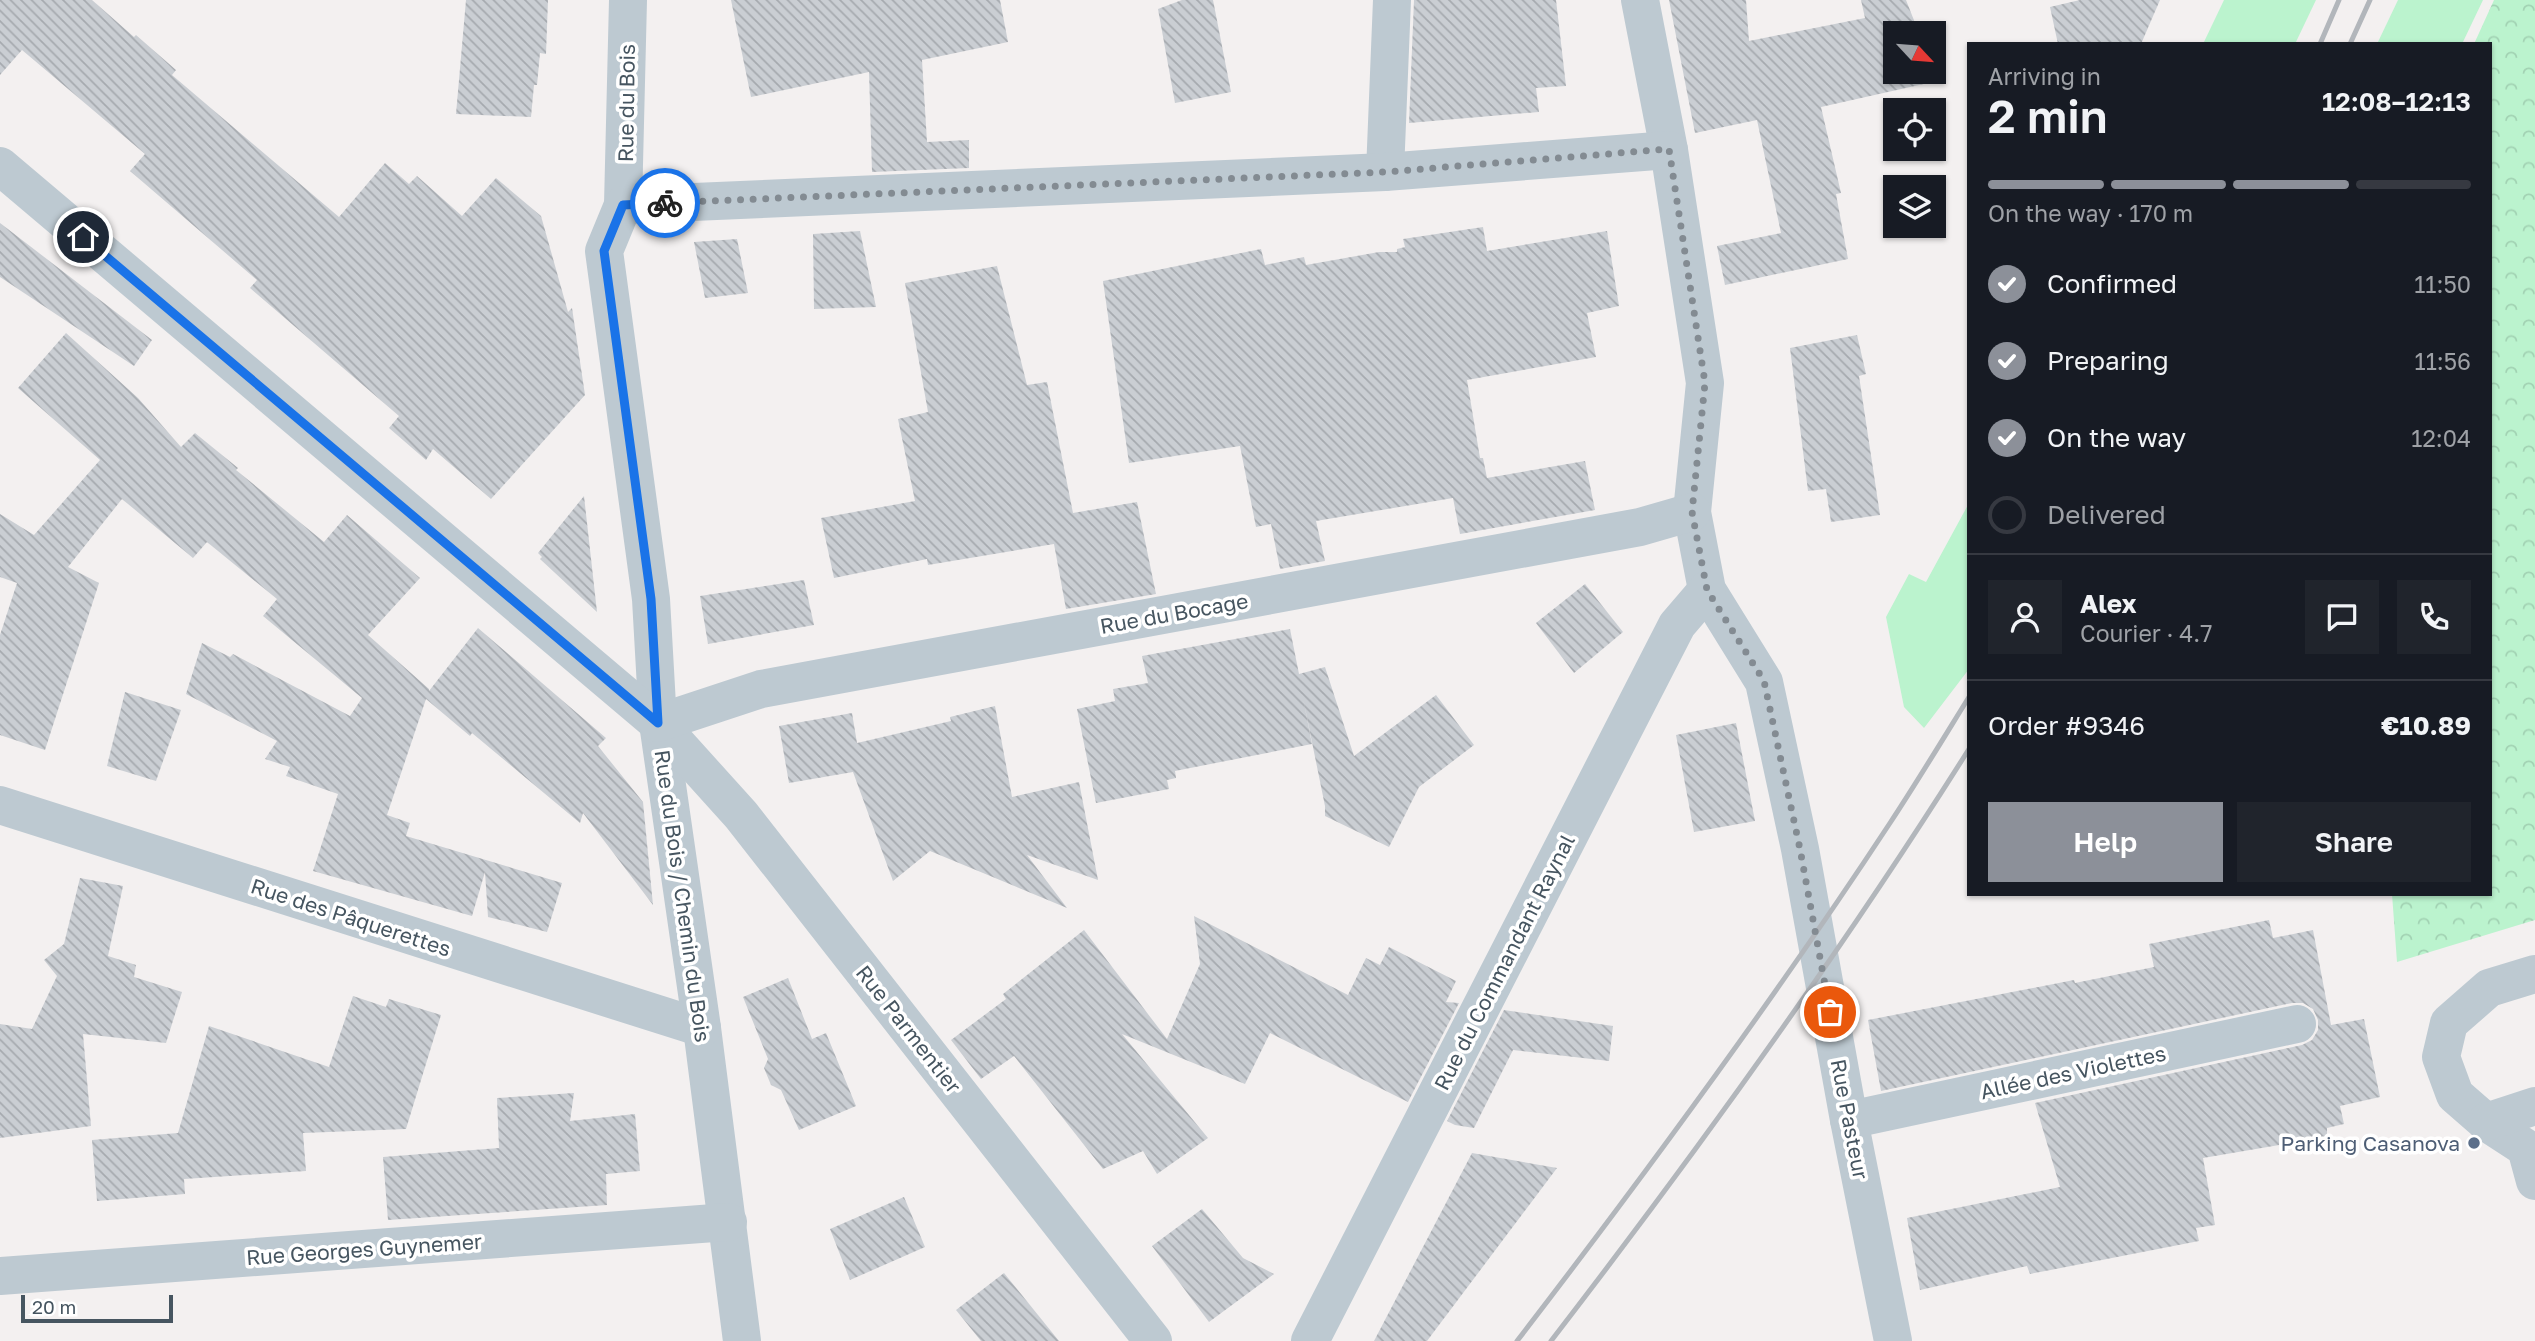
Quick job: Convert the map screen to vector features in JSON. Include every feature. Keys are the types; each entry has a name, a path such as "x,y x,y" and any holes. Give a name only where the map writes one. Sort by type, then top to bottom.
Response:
{"street":[{"name":"Rue du Bois","path":"623,205 628,0"},
{"path":"1385,172 1392,0"},
{"name":"Rue Pasteur","path":"1640,0 1669,149 1705,383 1692,512 1707,590 1764,681 1800,849 1894,1341"},
{"path":"623,205 1385,172 1669,149"},
{"name":"Rue Parmentier","path":"0,166 658,723 741,815 1153,1341"},
{"name":"Rue du Bois / Chemin du Bois","path":"623,205 604,251 651,599 658,723 702,1028 742,1341"},
{"name":"Rue du Bocage","path":"658,723 761,690 1640,527 1692,512"},
{"name":"Rue du Commandant Raynal","path":"1310,1341 1676,625 1707,590"},
{"name":"Rue des Pâquerettes","path":"0,805 702,1028"},
{"path":"2535,974 2488,988 2449,1023 2441,1057 2455,1095 2486,1122 2526,1148 2535,1181"},
{"name":"Allée des Violettes","path":"1850,1120 2297,1024"},
{"path":"2486,1122 2535,1106"},
{"name":"Rue Georges Guynemer","path":"0,1276 728,1222"}],"green space":[{"path":"2224,0 2316,0 2296,42 2204,42"},
{"path":"2398,0 2483,0 2463,42 2378,42"},
{"path":"2494,0 2535,0 2535,920 2397,962 2392,896 2492,896 2492,42 2475,42"},
{"path":"1967,507 1967,672 1924,728 1904,707 1886,617 1909,574 1926,582"}],"building":[{"path":"0,0 92,0 176,70 172,75 339,217 385,163 409,184 417,176 462,216 496,178 541,216 568,312 572,308 585,395 491,499 433,449 426,460 389,428 399,416 250,288 257,280 130,171 145,154 22,50 0,75"},
{"path":"466,0 548,0 546,54 540,53 531,117 456,114"},
{"path":"731,0 1000,0 1008,42 922,60 927,142 969,140 969,168 872,172 869,72 751,97"},
{"path":"1182,0 1213,0 1231,92 1175,103 1158,9"},
{"path":"1414,0 1556,0 1566,86 1536,88 1539,112 1409,123"},
{"path":"1669,0 1746,0 1749,41 1865,18 1861,0 1906,0 1914,21 1883,21 1883,84 1924,84 1821,107 1841,193 1836,194 1848,259 1725,285 1717,246 1781,233 1757,120 1695,133"},
{"path":"2080,0 2160,0 2142,42 2058,42 2050,7"},
{"path":"0,223 152,340 134,366 0,277"},
{"path":"1483,227 1487,251 1607,231 1619,306 1587,313 1596,357 1467,380 1480,458 1483,458 1487,478 1585,461 1595,510 1460,534 1453,498 1316,521 1325,561 1280,569 1271,524 1256,527 1240,446 1129,463 1103,281 1261,249 1265,265 1304,257 1306,265 1379,252 1397,252 1397,249 1405,247 1403,239"},
{"path":"860,231 876,307 814,309 813,234"},
{"path":"737,239 748,293 705,298 694,242"},
{"path":"997,266 1027,385 1047,382 1073,513 1137,502 1156,594 1066,609 1054,544 928,565 927,559 834,578 821,518 915,501 898,419 928,412 905,283"},
{"path":"66,333 138,398 181,447 195,433 324,542 347,515 420,578 368,635 429,691 478,628 606,738 598,746 643,802 653,905 583,813 580,823 472,733 470,736 426,699 387,815 410,823 406,836 562,883 547,932 488,917 485,872 472,916 313,871 338,794 286,776 290,767 265,759 277,741 186,694 202,643 230,657 233,654 350,716 362,698 263,616 277,599 207,542 193,558 122,499 68,567 99,583 45,750 0,735 0,635 17,583 0,577 0,514 34,535 100,460 18,388"},
{"path":"1857,335 1866,374 1859,376 1880,515 1831,522 1826,489 1808,491 1790,348"},
{"path":"584,496 597,612 540,559 542,557 538,553"},
{"path":"804,580 814,625 708,644 700,596"},
{"path":"1585,584 1623,632 1574,673 1536,623"},
{"path":"1290,629 1299,674 1325,667 1354,756 1436,695 1474,745 1419,787 1389,847 1325,816 1325,806 1303,698 1312,744 1175,771 1176,778 1167,780 1169,789 1096,803 1077,709 1115,701 1113,689 1148,683 1142,656"},
{"path":"125,692 181,710 156,781 107,766"},
{"path":"995,706 1012,797 1079,782 1098,880 1027,855 1067,908 930,851 893,881 853,772 789,783 779,726 852,713 857,743 951,721 950,717"},
{"path":"1736,723 1755,821 1694,832 1676,735"},
{"path":"80,878 123,886 108,956 136,965 134,977 182,992 166,1043 83,1034 91,1126 0,1138 0,1024 32,1029 57,976 44,960 64,944"},
{"path":"1194,916 1348,995 1366,958 1380,965 1389,947 1456,981 1446,1002 1459,1003 1408,1102 1270,1033 1245,1084 1122,1034 1208,1138 1157,1174 1143,1151 1103,1169 1014,1056 981,1079 951,1040 1006,999 1003,994 1084,930 1167,1039 1200,964"},
{"path":"2269,920 2273,938 2313,930 2331,1025 2364,1019 2380,1097 2340,1106 2344,1124 2327,1128 2327,1137 2203,1158 2215,1225 2196,1228 2199,1241 2030,1274 2027,1266 1920,1290 1907,1218 2060,1187 2035,1103 2302,1045 2312,1040 2318,1030 2318,1020 2313,1009 2303,1003 2292,1003 1881,1091 1868,1020 2154,967 2149,944"},
{"path":"788,978 812,1039 826,1033 856,1106 799,1130 781,1090 771,1085 764,1068 768,1059 743,997"},
{"path":"353,996 386,1007 389,999 441,1015 406,1129 303,1133 306,1171 184,1179 185,1194 97,1201 92,1140 178,1133 209,1026 329,1067"},
{"path":"1504,1010 1613,1026 1609,1061 1513,1050 1474,1128 1455,1125 1447,1121"},
{"path":"574,1093 570,1121 635,1114 640,1171 606,1174 607,1205 388,1220 383,1157 499,1148 497,1098"},
{"path":"1472,1153 1557,1168 1427,1341 1374,1341"},
{"path":"904,1197 925,1247 850,1280 830,1229"},
{"path":"1202,1209 1243,1258 1274,1274 1209,1322 1152,1246"},
{"path":"1004,1273 1059,1341 981,1341 956,1310"}],"railway":[{"path":"2321,42 2339,0"},
{"path":"2351,42 2370,0"},
{"path":"1517,1341 1755,1021 1890,823 1967,700"},
{"path":"1551,1341 1767,1050 1870,901 1967,752"}],"way so far":[{"path":"665,203 1385,172 1669,149 1705,383 1692,512 1707,590 1764,681 1800,849 1830,1012"}],"place":[{"name":"Parking Casanova","path":"2474,1143"}],"route":[{"path":"83,237 658,723 651,599 604,251 623,205 665,203"}]}
